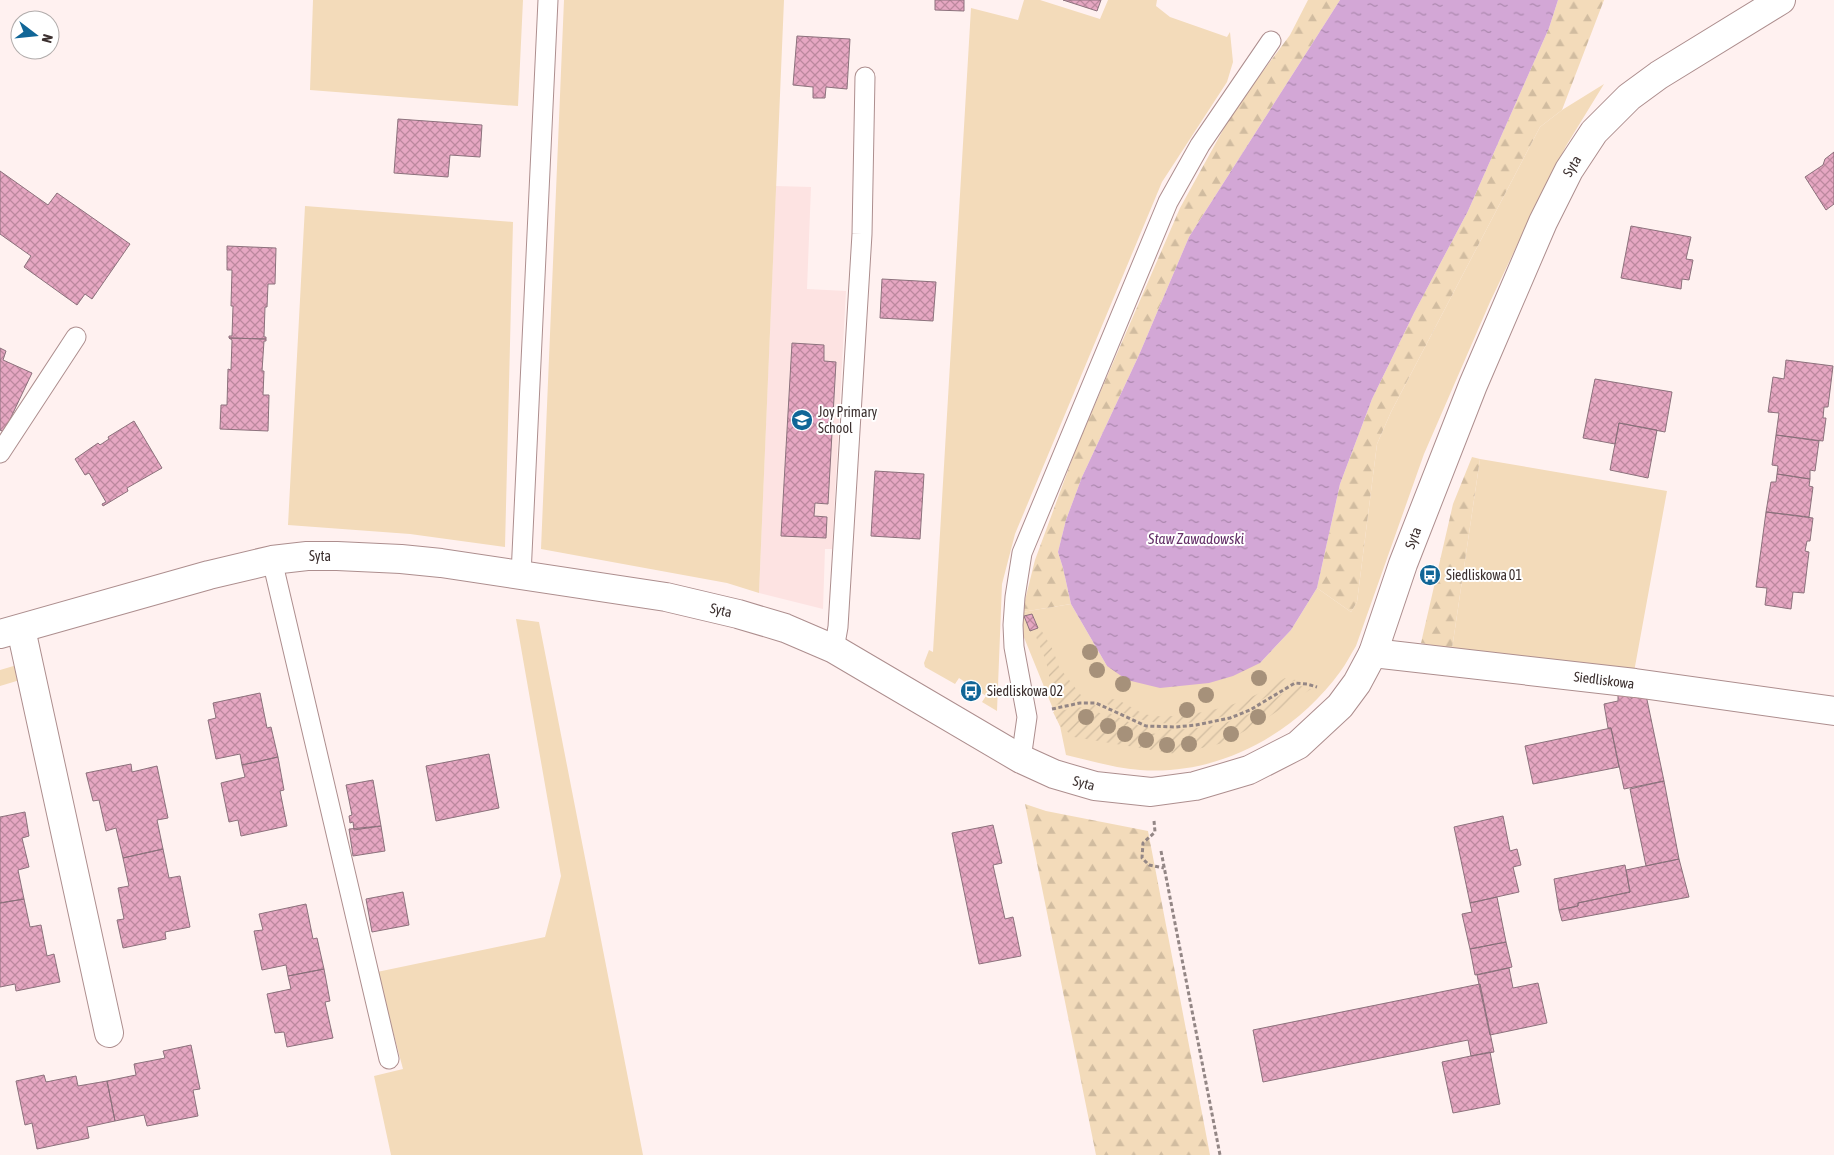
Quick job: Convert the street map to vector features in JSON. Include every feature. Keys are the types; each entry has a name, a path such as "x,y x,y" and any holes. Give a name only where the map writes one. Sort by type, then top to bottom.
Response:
{"street":[{"name":"Syta","path":"10,631 209,575 272,560 306,556 384,558 441,563 666,598 738,614 785,628 834,650 1021,759 1054,774 1095,786 1151,792 1195,786 1249,770 1298,745 1340,706 1357,683 1373,652 1403,564 1473,385 1543,222 1569,170 1594,132 1629,97 1659,75 1780,0"},
{"path":"10,631 109,1033"},
{"name":"Siedliskowa","path":"1373,652 1635,683 1834,711"}],"lane":[{"path":"522,575 548,0"},
{"path":"1021,759 1027,717 1014,646 1013,625 1014,597 1022,553 1168,202 1200,145 1271,41"},
{"path":"834,650 838,627 862,234 865,77"},
{"path":"0,453 76,337"},
{"path":"272,560 389,1059"}],"path":[{"path":"1054,709 1080,703 1096,703 1146,726 1176,727 1221,720 1250,710 1296,683 1318,687"},
{"path":"1153,815 1155,832 1143,843 1142,858 1150,865 1164,868"},
{"path":"1161,851 1220,1155"}],"shaded area":[{"name":"Joy Primary School","path":"776,186 811,187 807,289 846,291 832,549 825,549 823,609 759,593"}],"green space":[{"path":"313,0 523,0 518,106 310,90"},
{"path":"564,0 784,0 759,593 727,583 541,549"},
{"path":"1024,0 1040,0 1100,19 1108,0 1157,0 1156,6 1170,17 1227,37 1230,32 1233,62 1227,82 1162,182 1015,534 1002,584 997,711 982,702 986,696 959,678 955,684 925,667 924,663 929,650 933,652 971,8 1018,20"},
{"path":"1308,0 1340,0 1189,237 1139,355 1082,477 1066,520 1058,552 1071,604 1022,612 1035,560 1077,446 1180,208 1234,110 1290,35"},
{"path":"1558,0 1604,0 1562,110 1540,127 1391,412 1377,444 1357,602 1351,612 1317,588 1340,484 1372,399 1414,313 1468,211 1549,28"},
{"path":"1604,84 1566,146 1490,302 1424,454 1356,646 1340,672 1322,694 1278,732 1226,758 1198,766 1169,770 1140,770 1112,766 1066,755 1060,726 1023,635 1022,612 1071,604 1107,666 1260,663 1291,630 1317,588 1351,612 1357,602 1377,444 1391,412 1540,127 1562,110"},
{"path":"305,206 513,222 505,547 410,534 288,525"},
{"path":"1472,457 1480,459 1452,649 1421,643 1453,504"},
{"path":"1480,459 1667,491 1634,672 1452,649"},
{"path":"516,619 539,622 643,1155 391,1155 374,1076 403,1069 377,972 545,937 561,876"},
{"path":"1040,628 1053,650 1059,667 1084,699 1055,705 1046,661 1034,632"},
{"path":"17,665 20,680 0,686 0,670"},
{"path":"1285,678 1296,680 1242,710 1217,718 1190,723 1162,723 1136,718 1105,703 1110,699 1115,699 1149,715 1186,715 1229,706 1260,693"},
{"path":"1301,686 1311,689 1261,722 1223,743 1176,754 1074,737 1060,726 1053,712 1094,705 1100,707 1098,712 1106,717 1109,713 1133,724 1149,728 1149,733 1158,734 1159,729 1197,728 1234,720 1257,710 1295,687"},
{"path":"1025,804 1046,811 1148,831 1210,1155 1096,1155"}],"water":[{"name":"Staw Zawadowski","path":"1340,0 1558,0 1549,28 1468,211 1414,313 1372,399 1340,484 1317,588 1291,630 1260,663 1233,676 1209,683 1160,688 1127,680 1107,666 1071,604 1058,552 1066,520 1082,477 1139,355 1189,237"}],"building":[{"path":"935,0 964,0 964,11 935,10"},
{"path":"1063,0 1101,0 1097,11"},
{"path":"797,36 850,39 847,89 826,87 825,98 813,98 813,87 793,85"},
{"path":"398,119 482,125 480,157 450,155 448,177 394,173"},
{"path":"1834,152 1834,204 1826,210 1805,177 1823,165 1825,159"},
{"path":"0,171 48,205 57,193 130,244 92,299 85,294 77,305 24,267 31,256 0,234"},
{"path":"1631,226 1691,237 1686,259 1693,260 1689,280 1682,279 1681,289 1621,278"},
{"path":"227,246 276,248 275,284 268,284 267,307 265,307 264,337 266,339 229,338 229,336 232,336 233,306 231,306 232,270 227,270"},
{"path":"882,279 936,282 933,321 880,318"},
{"path":"229,338 266,339 264,341 262,371 264,371 263,395 269,395 268,431 220,429 221,405 227,405 228,369 231,370 232,340"},
{"path":"792,343 824,345 824,361 836,362 828,504 815,503 814,516 827,517 826,538 781,536"},
{"path":"0,348 6,351 3,360 32,373 4,432 0,430"},
{"path":"1786,360 1833,366 1828,407 1824,407 1823,418 1826,418 1823,441 1776,435 1779,413 1768,412 1773,377 1784,379"},
{"path":"1595,379 1672,392 1665,432 1619,423 1615,444 1583,438"},
{"path":"134,421 162,468 127,488 128,491 103,506 102,504 106,502 89,473 85,475 75,459 98,443 100,445 109,439 108,437"},
{"path":"1619,423 1657,430 1648,478 1610,470"},
{"path":"1776,435 1819,441 1815,471 1810,470 1810,479 1777,474 1778,466 1772,465"},
{"path":"875,471 924,474 920,539 871,536"},
{"path":"1777,474 1810,479 1809,486 1813,487 1809,517 1766,512 1771,482 1776,482"},
{"path":"1766,512 1813,518 1810,541 1807,541 1805,551 1809,552 1804,593 1793,592 1791,609 1765,605 1767,588 1756,587"},
{"path":"1032,614 1038,628 1030,631 1024,616"},
{"path":"1618,690 1630,691 1631,698 1646,695 1664,781 1624,789 1611,728 1608,728 1604,704 1618,701"},
{"path":"260,693 267,728 271,727 278,757 242,765 240,754 216,759 208,720 216,718 213,703"},
{"path":"1611,728 1619,767 1533,784 1525,746"},
{"path":"489,754 499,808 436,821 426,766"},
{"path":"278,757 284,790 280,791 287,826 241,836 238,820 229,822 221,783 245,777 242,765"},
{"path":"131,764 132,772 157,766 168,818 157,820 163,849 123,858 116,828 106,831 99,800 93,801 86,773"},
{"path":"373,780 381,826 354,830 353,822 350,823 349,816 352,815 346,785"},
{"path":"1664,781 1679,859 1646,866 1630,789"},
{"path":"25,812 29,836 22,838 29,867 18,870 24,899 0,903 0,817"},
{"path":"1503,816 1510,851 1517,849 1521,865 1513,867 1519,892 1470,903 1454,827"},
{"path":"993,825 1002,863 993,865 1005,919 1013,917 1021,956 979,964 952,833"},
{"path":"381,826 385,851 353,856 349,829"},
{"path":"163,849 169,878 180,876 190,927 165,932 166,939 123,948 117,920 124,919 118,888 129,886 123,858"},
{"path":"1679,859 1689,897 1562,921 1559,910 1578,906 1578,903 1630,892 1626,870"},
{"path":"1625,865 1630,892 1578,903 1578,906 1559,910 1554,879"},
{"path":"403,892 409,925 372,932 366,899"},
{"path":"1497,897 1506,942 1470,949 1462,914 1472,912 1470,903"},
{"path":"24,899 30,927 41,925 47,956 54,954 60,982 16,991 15,984 0,987 0,903"},
{"path":"306,904 313,939 317,938 324,969 288,976 286,965 262,970 254,931 263,930 259,914"},
{"path":"1506,942 1512,967 1475,975 1470,949"},
{"path":"1509,968 1513,988 1538,983 1547,1023 1490,1035 1477,975"},
{"path":"324,969 330,1001 325,1002 333,1038 287,1047 284,1032 275,1033 267,994 291,989 288,976"},
{"path":"1480,984 1494,1052 1471,1056 1468,1040 1263,1082 1253,1030"},
{"path":"191,1045 200,1089 193,1090 198,1116 147,1126 144,1115 115,1121 107,1081 136,1075 134,1064 165,1058 163,1051"},
{"path":"1490,1052 1500,1104 1453,1113 1442,1062"},
{"path":"44,1075 46,1082 76,1076 78,1086 107,1081 115,1121 87,1127 89,1138 37,1149 32,1123 25,1125 16,1081"}],"place":[{"name":"Joy Primary School","path":"802,420"},
{"name":"Siedliskowa 01","path":"1430,575"},
{"name":"Siedliskowa 02","path":"971,691"}]}
